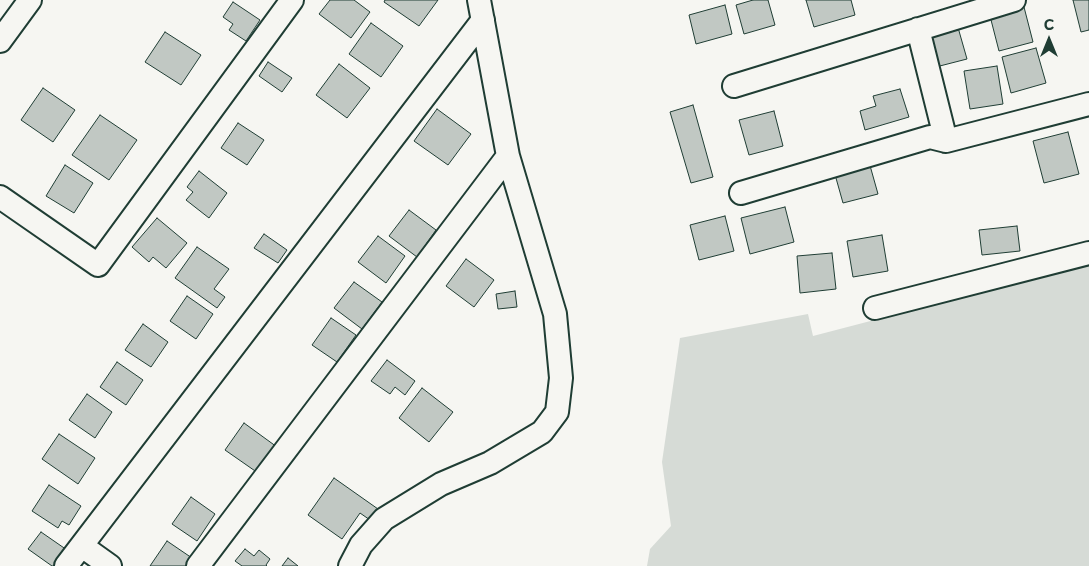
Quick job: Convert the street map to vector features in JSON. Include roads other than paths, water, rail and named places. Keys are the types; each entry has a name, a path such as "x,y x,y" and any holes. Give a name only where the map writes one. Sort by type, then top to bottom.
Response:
{"street":[{"path":"0,41 30,0"},
{"path":"0,197 98,265 292,0"},
{"path":"734,86 1014,0"},
{"path":"350,566 361,545 384,519 440,484 490,463 542,432 557,412 561,378 555,314 508,156 481,10"},
{"path":"66,566 481,10"},
{"path":"918,29 946,141"},
{"path":"741,193 930,138 946,141 1089,104"},
{"path":"198,566 508,156"},
{"path":"875,308 1089,252"},
{"path":"82,546 110,566"}]}
